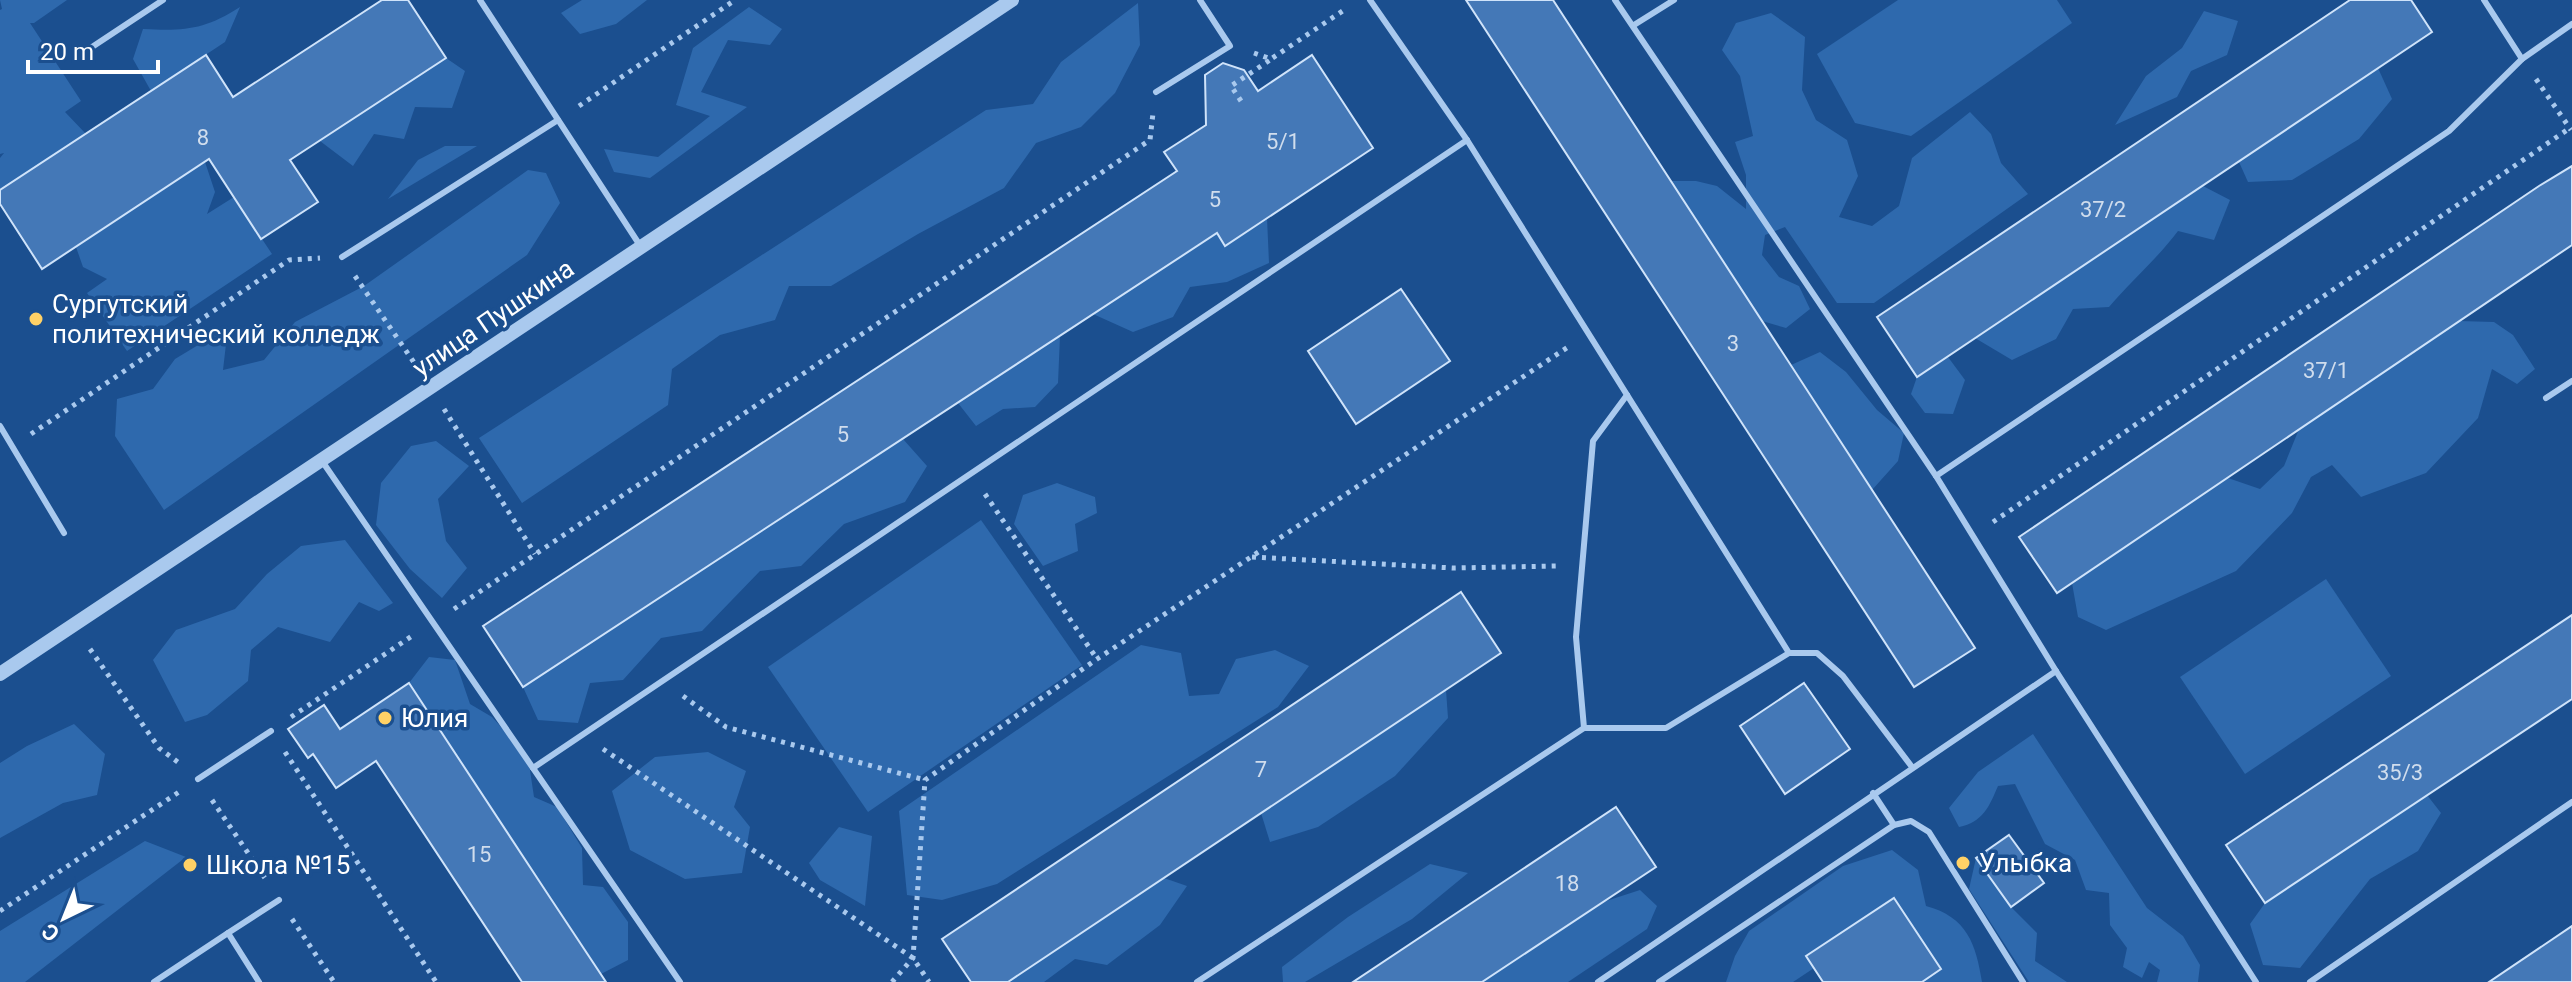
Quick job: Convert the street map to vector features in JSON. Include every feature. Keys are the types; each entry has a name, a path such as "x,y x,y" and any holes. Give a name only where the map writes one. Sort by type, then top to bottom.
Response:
{"street":[{"name":"улица Пушкина","path":"0,674 1012,0"}],"lane":[{"path":"86,51 163,0"},
{"path":"480,0 641,247"},
{"path":"1156,92 1230,46 1200,0"},
{"path":"1370,0 1467,140 1789,653"},
{"path":"1615,0 1936,476 2056,671 2256,982"},
{"path":"1634,25 1674,0"},
{"path":"2484,0 2522,59"},
{"path":"1936,476 2449,131 2522,59 2572,24"},
{"path":"342,257 558,120"},
{"path":"533,768 1467,140"},
{"path":"2546,398 2572,381"},
{"path":"1584,728 1576,637 1593,441 1627,395"},
{"path":"0,426 64,533"},
{"path":"322,461 680,982"},
{"path":"1197,982 1584,728 1666,728 1789,653 1817,653 1843,676 1912,767"},
{"path":"1598,982 2056,671"},
{"path":"198,779 271,731"},
{"path":"1873,793 1894,825"},
{"path":"2310,982 2572,802"},
{"path":"1659,982 1894,825 1911,821 1929,832 2023,982"},
{"path":"154,982 279,900"},
{"path":"228,933 259,982"}],"path":[{"path":"558,120 735,0"},
{"path":"1241,101 1231,86 1358,0"},
{"path":"1230,46 1271,59"},
{"path":"1973,536 2571,130 2522,59"},
{"path":"436,982 271,731 1150,140 1156,92"},
{"path":"12,446 289,260 342,257"},
{"path":"925,780 1097,659 1589,333"},
{"path":"971,473 1097,659"},
{"path":"1251,557 1453,568 1583,566"},
{"path":"662,681 726,727 925,780"},
{"path":"582,735 913,958 929,982"},
{"path":"0,911 198,779"},
{"path":"892,982 913,958 925,780"}],"shaded area":[{"path":"0,0 67,0 30,23 81,101 65,112 86,134 0,190 0,158 4,153 0,154"},
{"path":"582,0 647,0 616,24 580,34 561,13"},
{"path":"1898,0 2057,0 2072,23 1911,136 1855,123 1817,54"},
{"path":"1138,3 1140,45 1115,93 1081,127 1036,143 1004,188 831,286 789,286 775,320 720,335 672,369 668,405 522,503 479,438 986,110 1033,104 1061,62"},
{"path":"240,7 225,42 151,91 133,59 143,29 171,30 205,25"},
{"path":"749,7 782,29 770,45 728,40 701,92 747,107 650,178 614,172 604,149 658,157 710,116 676,105 693,48"},
{"path":"2204,11 2238,21 2227,55 2191,71 2177,97 2115,125 2146,76 2182,48"},
{"path":"1771,13 1805,37 1802,90 1816,120 1847,140 1858,176 1839,217 1872,226 1899,206 1912,158 1970,112 1991,134 2001,163 2028,194 1874,303 1837,303 1785,227 1765,235 1762,255 1779,277 1799,286 1810,309 1786,328 1762,321 1671,181 1696,181 1717,186 1746,209 1746,175 1735,142 1753,136 1740,76 1722,50 1736,23"},
{"path":"446,58 465,71 452,108 415,107 404,139 374,134 353,166 320,141"},
{"path":"2378,68 2392,99 2359,139 2292,180 2248,182 2239,162"},
{"path":"445,146 477,146 388,199 418,160"},
{"path":"205,162 215,192 207,214 234,197 272,254 127,351 87,293 107,279 83,267 76,247"},
{"path":"528,170 546,173 560,203 527,255 164,510 115,436 117,399 153,389 175,359 228,327 223,370 264,360 295,322 364,286"},
{"path":"2203,186 2230,200 2214,240 2178,231 2109,307 2073,309 2056,339 2012,360 1975,338"},
{"path":"1267,218 1269,263 1227,282 1190,287 1173,317 1133,332 1093,314 1217,233 1226,245"},
{"path":"2459,321 2494,322 2513,335 2535,369 2517,384 2492,369 2478,418 2426,473 2361,497 2332,465 2311,477 2292,513 2236,571 2106,630 2078,617 2072,583 2228,478 2260,489 2284,466 2299,429"},
{"path":"1060,336 1058,383 1035,407 1003,409 976,426 958,403"},
{"path":"1820,352 1846,372 1877,410 1904,433 1898,461 1872,490 1791,365"},
{"path":"1948,357 1965,380 1953,414 1925,413 1911,394 1917,377"},
{"path":"903,439 927,466 905,502 844,524 801,566 760,571 702,631 661,638 623,680 590,683 578,723 538,720 523,687"},
{"path":"436,441 469,466 438,499 446,541 467,568 442,598 410,569 376,525 381,483 411,446"},
{"path":"1057,483 1095,497 1097,513 1075,524 1078,551 1043,566 1014,524 1023,495"},
{"path":"981,520 1082,665 868,812 768,667"},
{"path":"345,540 393,603 379,611 359,602 330,642 278,627 251,650 248,681 207,715 185,722 153,660 176,630 235,609 267,574 301,546"},
{"path":"2326,579 2391,676 2245,774 2180,677"},
{"path":"1141,645 1181,653 1189,696 1219,694 1236,659 1275,650 1309,666 1278,707 997,884 942,900 907,895 899,811"},
{"path":"429,657 455,660 470,704 492,717 528,757 534,797 557,807 582,848 583,885 603,887 628,922 628,960 601,974 409,683"},
{"path":"1446,690 1448,718 1395,776 1318,827 1270,842 1261,813"},
{"path":"74,724 105,754 97,795 63,803 0,838 0,763 27,746"},
{"path":"2033,734 2147,908 2183,936 2200,965 2198,982 2157,982 2160,970 2149,962 2142,978 2123,967 2127,948 2110,925 2109,893 2086,890 2075,860 2045,844 2015,784 1998,786 1980,817 1959,827 1949,808 1978,772"},
{"path":"708,752 746,771 734,807 750,827 742,873 685,879 630,850 612,791 655,757"},
{"path":"2427,795 2441,813 2418,851 2370,879 2300,968 2263,965 2250,924 2265,903"},
{"path":"839,827 872,836 865,906 820,880 809,863"},
{"path":"145,841 186,857 25,982 0,982 0,931"},
{"path":"1892,850 1918,870 1926,906 1951,917 1967,934 1982,982 1922,982 1941,969 1894,898 1806,956 1814,968 1793,982 1726,982 1735,956 1749,931 1843,866"},
{"path":"1976,858 2011,907 2037,933 2035,961 2067,982 2029,982 1969,889"},
{"path":"1430,864 1468,873 1412,919 1305,982 1283,982 1282,967 1348,917"},
{"path":"1164,878 1187,886 1160,925 1107,965 1075,959 1044,982 1008,982"},
{"path":"1640,890 1657,906 1647,929 1568,982 1482,982 1600,903"}],"building":[{"path":"382,0 408,0 446,58 290,160 318,202 261,239 209,159 42,269 0,204 0,190 206,55 233,97"},
{"path":"1466,0 1553,0 1975,648 1914,687"},
{"path":"2350,0 2411,0 2432,32 1917,377 1877,317"},
{"path":"1312,55 1373,148 1225,246 1217,233 523,687 483,626 1177,171 1164,152 1206,125 1205,75 1223,63 1244,70 1258,91"},
{"path":"2572,166 2572,245 2057,593 2019,537"},
{"path":"1401,289 1450,361 1356,424 1308,351"},
{"path":"1461,592 1501,653 1008,982 971,982 942,939"},
{"path":"2572,615 2572,699 2265,903 2226,845"},
{"path":"409,683 606,982 522,982 376,761 336,788 313,754 308,758 288,729 324,705 340,729"},
{"path":"1804,683 1850,749 1785,794 1740,726"},
{"path":"1616,807 1656,867 1482,982 1353,982"},
{"path":"2009,835 2044,883 2011,907 1976,858"},
{"path":"1894,898 1941,969 1922,982 1823,982 1806,956"},
{"path":"2572,926 2572,982 2489,982"}],"place":[{"name":"Сургутский политехнический колледж","path":"36,319"},
{"name":"Юлия","path":"385,718"},
{"name":"Улыбка","path":"1963,863"},
{"name":"Школа №15","path":"190,865"}]}
